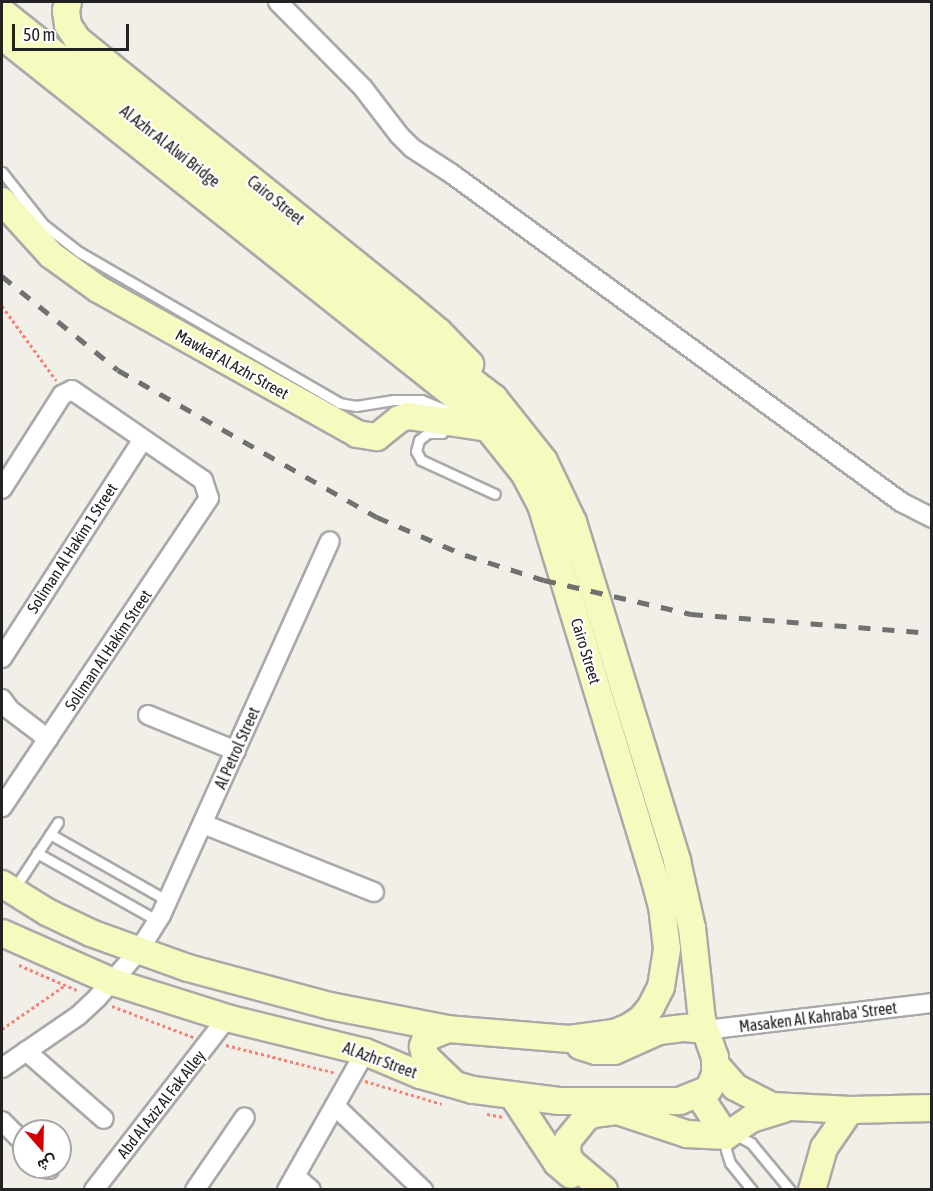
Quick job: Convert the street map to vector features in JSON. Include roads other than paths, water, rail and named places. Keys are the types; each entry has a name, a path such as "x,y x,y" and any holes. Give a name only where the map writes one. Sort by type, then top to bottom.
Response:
{"main road":[{"path":"2,8 7,2"},
{"name":"Cairo Street","path":"68,2 66,10 68,25 77,39 439,332 462,355 544,461 559,488 584,554 683,883 705,1030"},
{"name":"Al Azhr Al Alwi Bridge","path":"2,12 331,286"},
{"name":"Al Azhr Al Alwi Bridge","path":"2,36 331,286"},
{"name":"Mawkaf Al Azhr Street","path":"2,201 51,255 72,259 98,289 244,359 363,437 370,438 383,434 399,419 408,416 488,428"},
{"name":"Cairo Street","path":"331,286 494,398"},
{"name":"Cairo Street","path":"331,286 465,404 488,428 524,473 541,505 654,877 666,931 667,949 661,987 651,1007 641,1019 614,1032 569,1039"},
{"path":"7,888 47,912 138,952 239,983 350,1010 448,1029 569,1039 586,1049 605,1052 622,1049 659,1031 685,1028 705,1030 716,1065 724,1077 747,1096 771,1106 850,1110 932,1108"},
{"name":"Al Azhr Street","path":"2,933 105,990 365,1052 456,1086 559,1101 669,1102 699,1095"},
{"path":"350,1010 359,1024 375,1036 375,1045 365,1052"},
{"path":"448,1029 426,1038 423,1046 425,1056 456,1086"},
{"path":"716,1065 709,1089 699,1095 726,1136"},
{"path":"513,1096 557,1163 588,1190"},
{"path":"604,1190 571,1162 567,1153 568,1140 586,1118 593,1114 617,1111 687,1134 726,1136 751,1119 790,1108"},
{"path":"812,1190 825,1148 850,1110"}],"street":[{"path":"278,2 352,76 412,148 452,174 901,502 932,518"},
{"path":"2,489 65,392 72,390 143,439"},
{"name":"Soliman Al Hakim Street","path":"2,807 208,504 209,492 203,480 143,439"},
{"name":"Soliman Al Hakim 1 Street","path":"4,649 143,439"},
{"name":"Al Petrol Street","path":"2,1068 79,1015 105,990 138,952 158,921 330,541"},
{"path":"2,699 10,710 48,739"},
{"path":"148,715 236,751"},
{"path":"203,824 374,892"},
{"name":"Masaken Al Kahraba' Street","path":"705,1030 932,1003"},
{"name":"Abd Al Aziz Al Fak Alley","path":"94,1190 227,1018"},
{"path":"26,1051 104,1119"},
{"path":"311,1190 291,1183 365,1052"},
{"path":"336,1106 423,1190"},
{"path":"195,1190 245,1117"}],"lane":[{"path":"2,172 72,259"},
{"path":"488,428 428,433 419,440 416,451 424,463 495,494"},
{"path":"7,888 37,853 58,822"},
{"path":"50,834 168,901"},
{"path":"37,853 158,921"},
{"path":"752,1190 730,1163 726,1150 726,1136 738,1136 751,1143 790,1190"}],"railway":[{"path":"2,276 118,370 377,517 465,555 544,580 691,614 932,633"}]}
